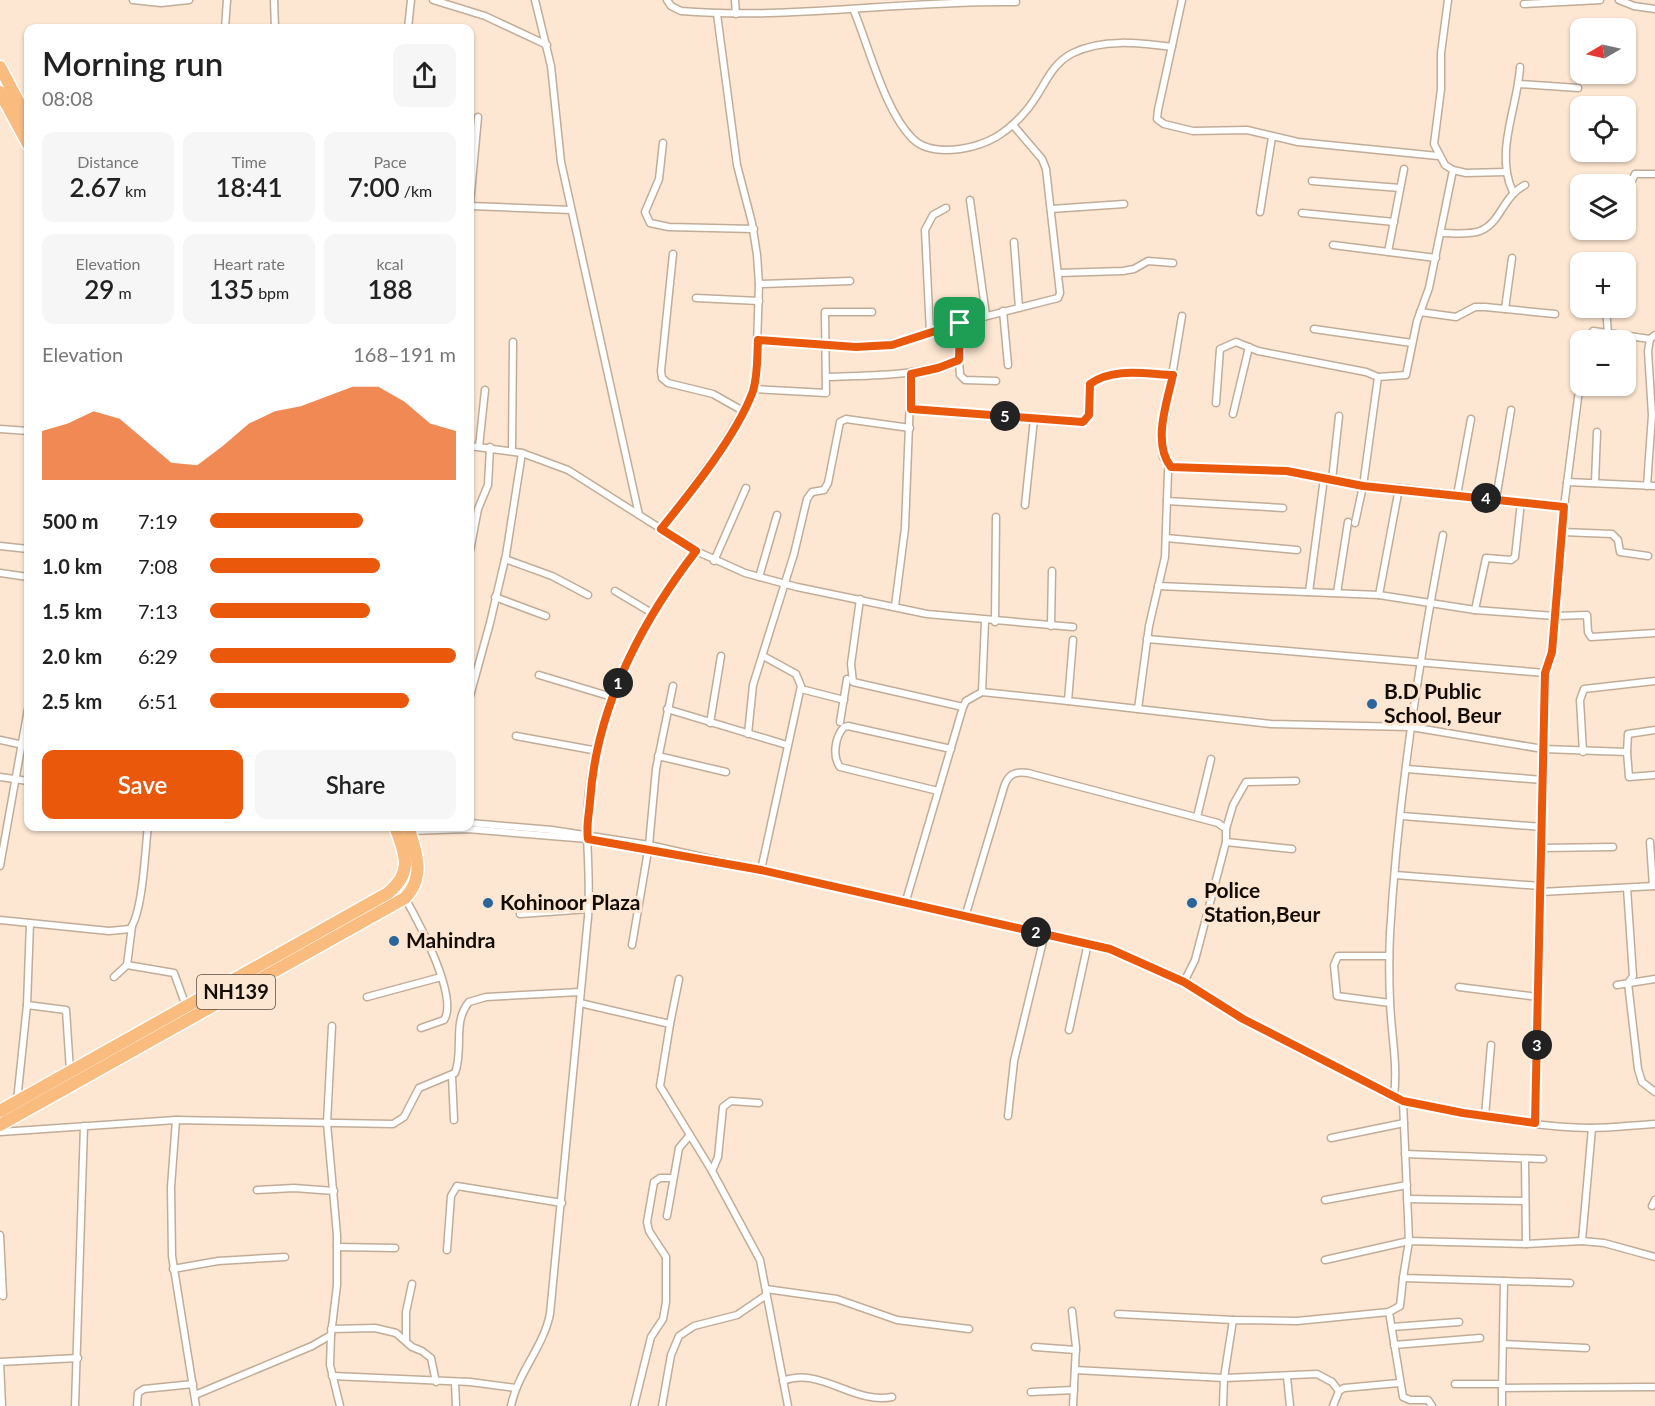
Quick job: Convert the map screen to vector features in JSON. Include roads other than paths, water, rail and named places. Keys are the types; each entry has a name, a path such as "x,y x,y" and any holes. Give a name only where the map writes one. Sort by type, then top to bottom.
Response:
{"highway":[{"path":"0,67 24,112"},
{"path":"0,92 24,137"},
{"name":"NH139","path":"0,1125 398,885 404,877 403,831"},
{"path":"404,831 419,874 415,888 405,898"},
{"name":"NH139","path":"0,1111 70,1072 405,898"}],"street":[{"path":"133,0 189,0"},
{"path":"225,24 227,0"},
{"path":"274,0 274,24"},
{"path":"408,24 411,0"},
{"path":"433,0 485,16 547,45"},
{"path":"535,0 547,45 557,112 558,146 639,515"},
{"path":"667,0 671,6 681,11 717,14 854,11 950,2 1016,2"},
{"path":"735,0 736,14"},
{"path":"1182,0 1158,110 1160,122 1193,131 1239,129 1272,137 1344,148 1438,156"},
{"path":"1448,0 1440,53 1441,89 1434,144 1438,156 1453,170 1466,173 1506,172"},
{"path":"1524,4 1600,0"},
{"path":"1619,0 1634,6 1655,9"},
{"path":"854,11 883,87 913,139 932,150 972,147 997,138 1013,125 1034,101 1047,76 1072,53 1092,46 1108,44 1144,43 1172,47"},
{"path":"661,529 701,479 743,411 753,389 759,301 754,229 738,176 717,14"},
{"path":"1513,192 1506,172 1506,150 1519,84 1520,67"},
{"path":"1519,84 1578,88"},
{"path":"474,161 478,117"},
{"path":"758,340 824,345 892,345 986,315 1058,298 1060,293 1052,209 1042,159 1013,125"},
{"path":"1260,212 1272,137"},
{"path":"663,143 659,179 645,212 650,223 669,227 754,229"},
{"path":"1388,252 1404,169"},
{"path":"1216,403 1220,349 1236,342 1378,377 1406,375 1412,343 1442,233 1453,170"},
{"path":"1636,174 1655,174"},
{"path":"1312,181 1400,188"},
{"path":"1442,233 1481,231 1494,221 1513,192 1525,186"},
{"path":"970,200 986,315"},
{"path":"1052,209 1125,204"},
{"path":"474,205 571,210"},
{"path":"930,333 925,230 933,215 946,208"},
{"path":"1302,213 1394,222"},
{"path":"1014,242 1019,308"},
{"path":"1333,245 1436,258"},
{"path":"673,254 662,378 668,383 713,394 743,411"},
{"path":"1505,309 1512,258"},
{"path":"1058,273 1123,271 1134,269 1148,261 1173,263"},
{"path":"759,284 850,281"},
{"path":"696,298 759,301"},
{"path":"1420,312 1456,317 1475,307 1556,314"},
{"path":"1003,311 1008,365"},
{"path":"753,389 823,395 826,390 825,312 872,312"},
{"path":"1182,316 1161,442 1163,457 1171,467 1287,471 1363,486 1564,507"},
{"path":"960,323 959,360 962,378 996,381"},
{"path":"1314,329 1412,343"},
{"path":"1567,482 1651,486 1652,416 1648,351 1652,337 1636,336"},
{"path":"512,451 513,342"},
{"path":"1233,414 1249,347"},
{"path":"826,376 911,374 959,360"},
{"path":"911,409 1073,422 1087,419 1090,384 1104,377 1122,373 1173,375"},
{"path":"895,606 905,528 911,374"},
{"path":"1337,593 1351,522 1363,486 1378,377"},
{"path":"479,447 485,390"},
{"path":"1535,1123 1545,673 1552,652 1564,507 1578,396"},
{"path":"1496,499 1511,410"},
{"path":"1332,480 1339,416"},
{"path":"748,734 752,695 807,499 812,492 824,490 828,483 840,422 846,419 910,428"},
{"path":"1025,505 1034,419"},
{"path":"1457,495 1471,419"},
{"path":"0,429 24,431"},
{"path":"1595,483 1598,432"},
{"path":"474,446 522,453 568,470 696,551 714,561 759,577 927,614 995,622 1073,627"},
{"path":"474,530 478,509 488,485 490,447"},
{"path":"474,678 505,559 522,453"},
{"path":"1138,709 1147,639 1165,556 1168,471 1171,467"},
{"path":"1309,592 1324,478"},
{"path":"714,561 746,488"},
{"path":"1379,595 1399,488"},
{"path":"1167,501 1283,508"},
{"path":"1476,610 1486,558 1511,560 1515,557 1521,502"},
{"path":"759,577 777,515"},
{"path":"995,622 996,517"},
{"path":"1562,532 1612,534 1618,540 1620,552 1648,556"},
{"path":"1394,1096 1396,1062 1390,1003 1389,956 1395,875 1420,661 1443,535"},
{"path":"1166,538 1297,550"},
{"path":"0,546 24,549"},
{"path":"511,1406 516,1388 548,1324 562,1203 589,909 587,837 597,751 612,697 627,660 652,614 696,551"},
{"path":"505,559 552,576 588,595"},
{"path":"1051,626 1052,571"},
{"path":"0,573 24,576"},
{"path":"1158,586 1379,595 1476,610 1587,615 1588,632 1591,637 1655,633"},
{"path":"615,591 652,614"},
{"path":"495,597 546,615"},
{"path":"860,599 851,664 853,681 963,707"},
{"path":"982,692 986,621"},
{"path":"1147,639 1545,673"},
{"path":"1068,701 1073,640"},
{"path":"710,723 721,656"},
{"path":"761,870 801,689 801,680 796,674 763,656"},
{"path":"474,658 478,659"},
{"path":"539,675 612,697"},
{"path":"840,722 847,679"},
{"path":"1583,752 1580,700 1584,689 1655,681"},
{"path":"632,945 649,847 658,756 673,686"},
{"path":"801,689 844,700"},
{"path":"905,904 963,707 971,697 982,692 1271,724 1411,727 1543,748 1583,752 1627,752"},
{"path":"667,710 788,746"},
{"path":"938,791 840,767 836,759 839,733 848,726 951,749"},
{"path":"1655,730 1628,734 1627,752 1629,777 1655,775"},
{"path":"516,736 597,751"},
{"path":"0,740 24,745"},
{"path":"0,866 24,749"},
{"path":"658,756 726,772"},
{"path":"1197,817 1211,759"},
{"path":"1407,769 1542,780"},
{"path":"965,917 1004,787 1009,776 1015,772 1028,773 1197,817 1226,829"},
{"path":"0,777 24,780"},
{"path":"1184,982 1195,960 1226,842 1226,829 1233,805 1246,782 1296,780"},
{"path":"1402,816 1542,827"},
{"path":"474,823 649,847 1088,943 1136,959 1184,982 1243,1019 1403,1101 1535,1123 1592,1128 1655,1124"},
{"path":"474,830 587,837"},
{"path":"114,977 127,965 132,926 142,881 147,831"},
{"path":"1226,842 1292,849"},
{"path":"1395,875 1540,889 1654,886 1650,842"},
{"path":"1541,848 1613,847"},
{"path":"1628,888 1632,976 1628,983 1638,1069 1642,1082 1655,1092"},
{"path":"405,898 441,977 448,999 447,1016 439,1023 421,1028"},
{"path":"520,914 589,909"},
{"path":"0,920 109,931 126,930 132,926"},
{"path":"17,1102 27,1005 30,923"},
{"path":"1008,1116 1014,1061 1045,933"},
{"path":"1069,1030 1088,943"},
{"path":"1389,956 1338,956 1334,965 1336,996 1390,1003"},
{"path":"127,965 174,974 190,1011"},
{"path":"367,997 441,977"},
{"path":"679,979 660,1086 712,1171 760,1260 788,1406"},
{"path":"1617,985 1655,979"},
{"path":"1459,987 1538,997"},
{"path":"0,1132 176,1120 393,1124 404,1117 418,1088 455,1073 459,1057 461,1014 469,1002 486,997 580,992"},
{"path":"580,1003 670,1024"},
{"path":"27,1005 66,1010 70,1072"},
{"path":"332,1026 327,1123 334,1191 337,1285 331,1332 332,1376 340,1406"},
{"path":"1485,1116 1491,1045"},
{"path":"452,1076 454,1120"},
{"path":"712,1171 718,1157 723,1107 731,1101 759,1103"},
{"path":"1118,1314 1297,1321 1389,1312 1400,1306 1409,1240 1403,1101"},
{"path":"176,1120 171,1212 173,1269 196,1406"},
{"path":"1331,1138 1404,1123"},
{"path":"75,1406 84,1126"},
{"path":"1582,1241 1592,1128"},
{"path":"667,1216 679,1149 690,1136"},
{"path":"1405,1154 1543,1159"},
{"path":"1525,1159 1526,1244"},
{"path":"634,1406 651,1337 663,1319 666,1302 666,1257 661,1246 649,1231 647,1210 654,1182 660,1178 673,1178"},
{"path":"1325,1200 1407,1185"},
{"path":"447,1250 451,1196 457,1186 562,1203"},
{"path":"257,1190 287,1188 334,1191"},
{"path":"1407,1199 1525,1201"},
{"path":"0,1235 3,1296"},
{"path":"1325,1260 1409,1240 1526,1244 1582,1241 1604,1243 1655,1257"},
{"path":"337,1247 395,1248"},
{"path":"173,1269 218,1261 285,1257"},
{"path":"1403,1278 1570,1283"},
{"path":"1502,1406 1504,1281"},
{"path":"406,1341 406,1312 412,1284"},
{"path":"662,1406 671,1355 678,1336 694,1326 737,1315 766,1292 837,1299 897,1320 969,1329"},
{"path":"1072,1311 1076,1350 1073,1406"},
{"path":"1389,1312 1399,1383 1405,1399 1428,1400 1432,1406"},
{"path":"1223,1406 1224,1378 1233,1320"},
{"path":"1392,1327 1459,1322"},
{"path":"195,1395 312,1346 331,1332 382,1329 396,1333 431,1358 436,1382"},
{"path":"1394,1345 1480,1338"},
{"path":"1503,1344 1586,1348"},
{"path":"1035,1347 1076,1350"},
{"path":"2,1406 0,1362 78,1358"},
{"path":"1075,1370 1224,1378 1317,1374 1332,1382 1339,1391"},
{"path":"332,1376 455,1382 516,1388"},
{"path":"1287,1377 1290,1406"},
{"path":"783,1381 791,1378 808,1379 841,1386 867,1399 892,1397"},
{"path":"455,1382 456,1406"},
{"path":"1333,1406 1339,1391 1348,1387 1399,1383"},
{"path":"137,1406 140,1391 193,1384"},
{"path":"1455,1384 1655,1388"},
{"path":"1031,1392 1074,1390"}],"place":[{"name":"B.D Public School, Beur","path":"1372,704"},
{"name":"Kohinoor Plaza","path":"488,903"},
{"name":"Police Station,Beur","path":"1192,903"},
{"name":"Mahindra","path":"394,941"}]}
